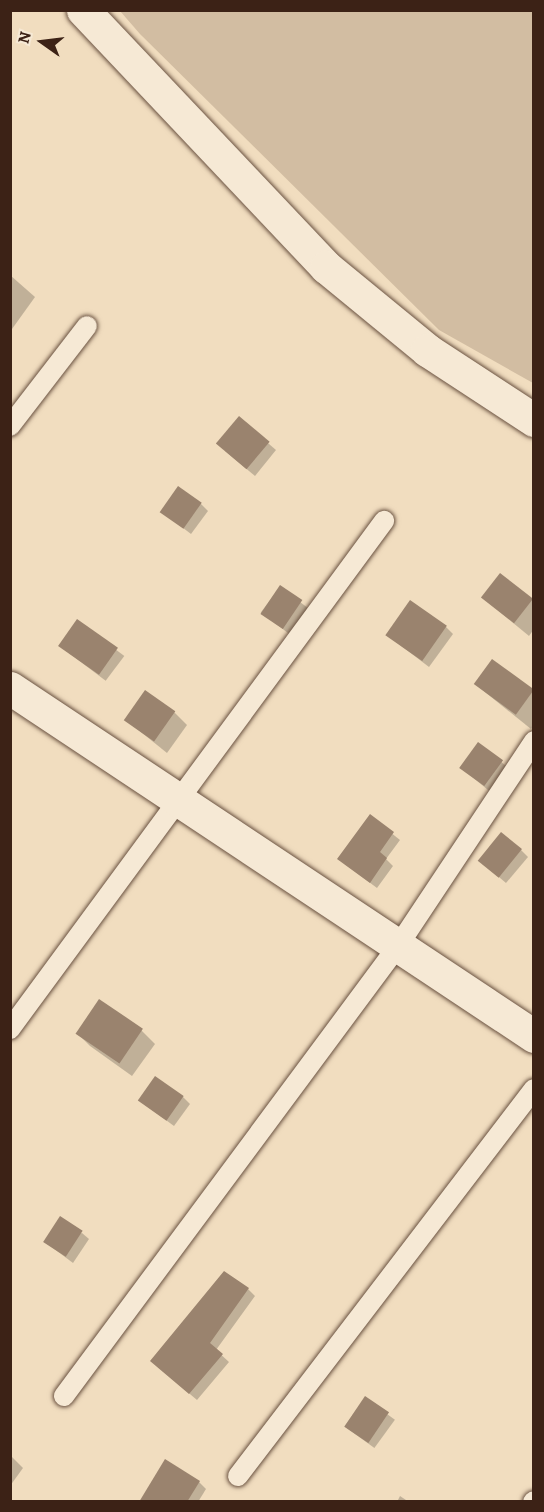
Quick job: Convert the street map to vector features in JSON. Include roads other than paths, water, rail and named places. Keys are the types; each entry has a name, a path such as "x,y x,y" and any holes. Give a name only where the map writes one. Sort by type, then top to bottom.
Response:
{"street":[{"path":"83,10 326,267 428,350 534,420"},
{"path":"10,688 534,1036"}],"lane":[{"path":"10,426 87,326"},
{"path":"10,1029 384,521"},
{"path":"64,1396 398,946 534,741"},
{"path":"238,1476 534,1089"}]}
